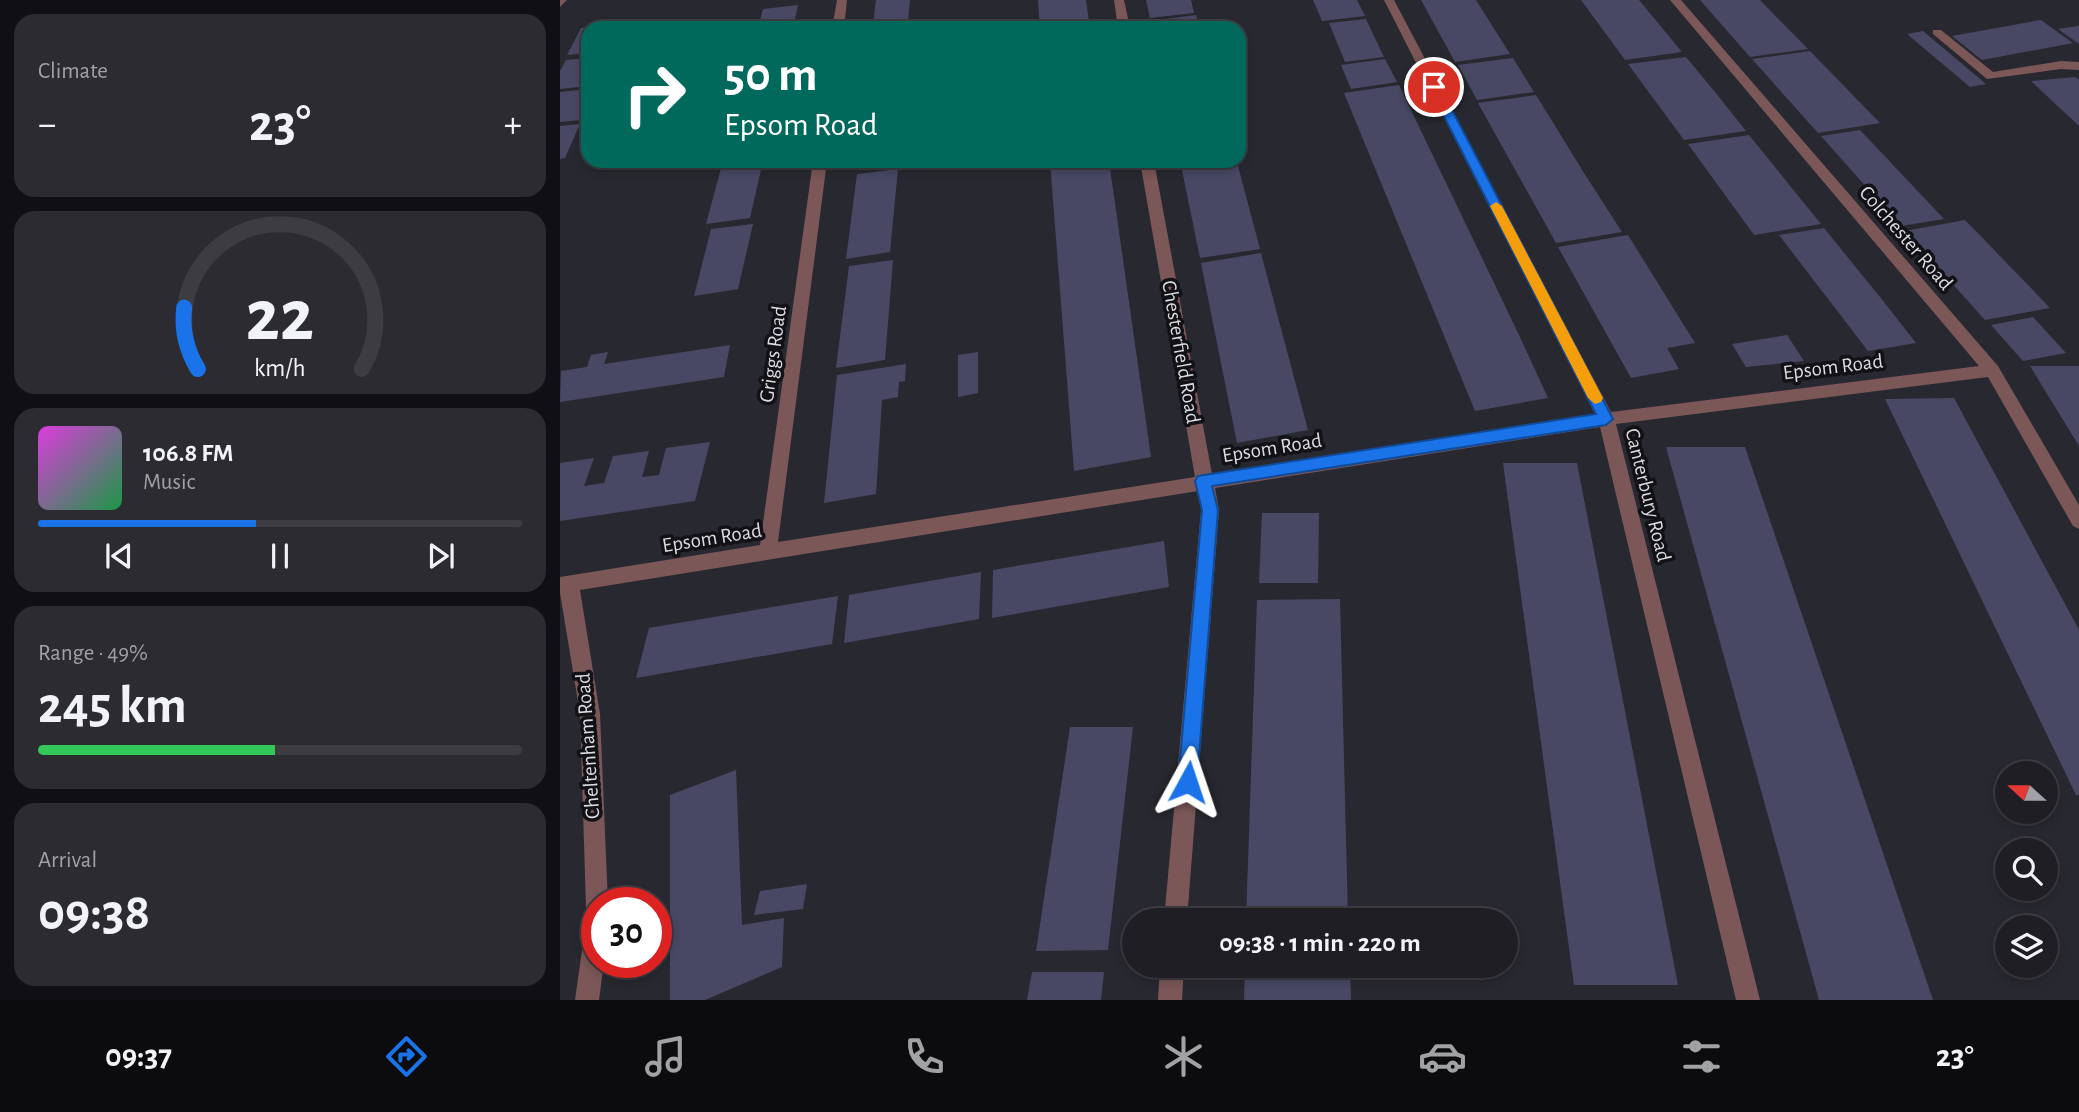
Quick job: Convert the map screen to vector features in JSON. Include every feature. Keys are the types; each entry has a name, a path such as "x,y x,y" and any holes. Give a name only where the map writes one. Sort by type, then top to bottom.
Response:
{"street":[{"path":"839,21 842,0"},
{"path":"1119,0 1123,21"},
{"name":"Canterbury Road","path":"1389,0 1606,419 1748,1000"},
{"name":"Colchester Road","path":"1675,0 1992,370 2079,521"},
{"path":"1937,32 1991,76 2060,65 2079,66"},
{"name":"Griggs Road","path":"768,552 819,168"},
{"name":"Chesterfield Road","path":"1148,168 1210,510 1177,908"},
{"name":"Epsom Road","path":"565,584 1606,419 1992,370"},
{"name":"Cheltenham Road","path":"565,584 590,714 596,887"},
{"path":"587,1000 590,978"},
{"path":"1170,1000 1171,978"}],"building":[{"path":"876,0 910,0 908,20 873,21"},
{"path":"1038,0 1086,0 1089,21 1040,21"},
{"path":"1146,0 1191,0 1194,13 1150,18"},
{"path":"1313,0 1357,0 1365,16 1322,21"},
{"path":"1421,0 1476,0 1510,54 1455,62"},
{"path":"1581,0 1639,0 1682,52 1625,60"},
{"path":"1700,0 1760,0 1808,49 1750,57"},
{"path":"798,5 795,21 760,21 763,9"},
{"path":"1196,15 1198,21 1151,21"},
{"path":"1366,19 1384,57 1345,62 1329,23"},
{"path":"2041,20 2073,43 1982,60 1952,36"},
{"path":"2078,26 2079,44 2058,29"},
{"path":"581,28 581,54 567,55"},
{"path":"1923,31 1986,84 1970,87 1907,34"},
{"path":"1810,51 1880,123 1818,133 1752,59"},
{"path":"1686,57 1746,131 1684,140 1628,64"},
{"path":"1513,58 1534,92 1477,100 1458,65"},
{"path":"581,59 581,87 560,89 560,71 566,60"},
{"path":"1385,59 1397,82 1351,89 1341,65"},
{"path":"2075,77 2079,80 2079,126 2031,81"},
{"path":"1399,85 1548,398 1475,411 1344,93"},
{"path":"581,90 581,120 560,122 560,92"},
{"path":"1536,95 1622,232 1556,243 1478,103"},
{"path":"580,124 565,158 560,159 560,126"},
{"path":"1860,130 1944,219 1901,226 1821,136"},
{"path":"1749,135 1821,224 1754,235 1688,144"},
{"path":"721,168 761,168 750,218 706,224"},
{"path":"1051,168 1110,168 1151,457 1074,471"},
{"path":"1239,168 1260,249 1200,258 1182,170"},
{"path":"898,169 890,252 846,259 857,174"},
{"path":"1965,220 2050,308 1985,320 1905,231"},
{"path":"753,224 738,289 694,296 711,229"},
{"path":"1824,228 1916,343 1868,351 1779,235"},
{"path":"1628,235 1695,343 1667,348 1679,369 1631,378 1558,247"},
{"path":"1261,253 1308,430 1237,443 1201,263"},
{"path":"893,260 885,360 836,368 849,266"},
{"path":"2033,317 2066,353 2023,361 1991,325"},
{"path":"1787,335 1804,361 1746,367 1732,344"},
{"path":"730,345 724,377 560,402 561,371 587,367 591,355 608,352 604,364"},
{"path":"978,352 978,393 958,397 958,355"},
{"path":"906,364 905,381 899,382 898,397 882,400 876,494 824,503 837,375"},
{"path":"2030,366 2079,366 2079,446 2044,389"},
{"path":"1954,398 2079,630 2079,795 2076,795 1885,399"},
{"path":"710,442 695,501 560,521 560,463 594,458 584,486 604,483 613,456 649,451 642,477 659,475 666,448"},
{"path":"1666,447 1745,447 1933,1000 1819,1000"},
{"path":"1503,463 1577,463 1678,985 1574,985"},
{"path":"1262,513 1319,513 1318,583 1259,583"},
{"path":"1164,541 1169,587 992,618 993,570"},
{"path":"981,572 979,619 844,643 849,595"},
{"path":"838,596 832,644 636,678 649,628"},
{"path":"1340,599 1348,908 1246,908 1257,600"},
{"path":"1070,727 1133,727 1108,950 1036,951"},
{"path":"736,770 742,925 784,918 782,967 705,1000 670,1000 670,795"},
{"path":"807,884 803,909 754,915 760,891"},
{"path":"1032,972 1104,972 1101,1000 1027,1000"},
{"path":"1245,978 1350,978 1351,1000 1244,1000"}],"slow traffic":[{"path":"1496,206 1595,398"}],"route":[{"path":"1188,782 1210,510 1203,481 1606,419 1434,87"}]}
